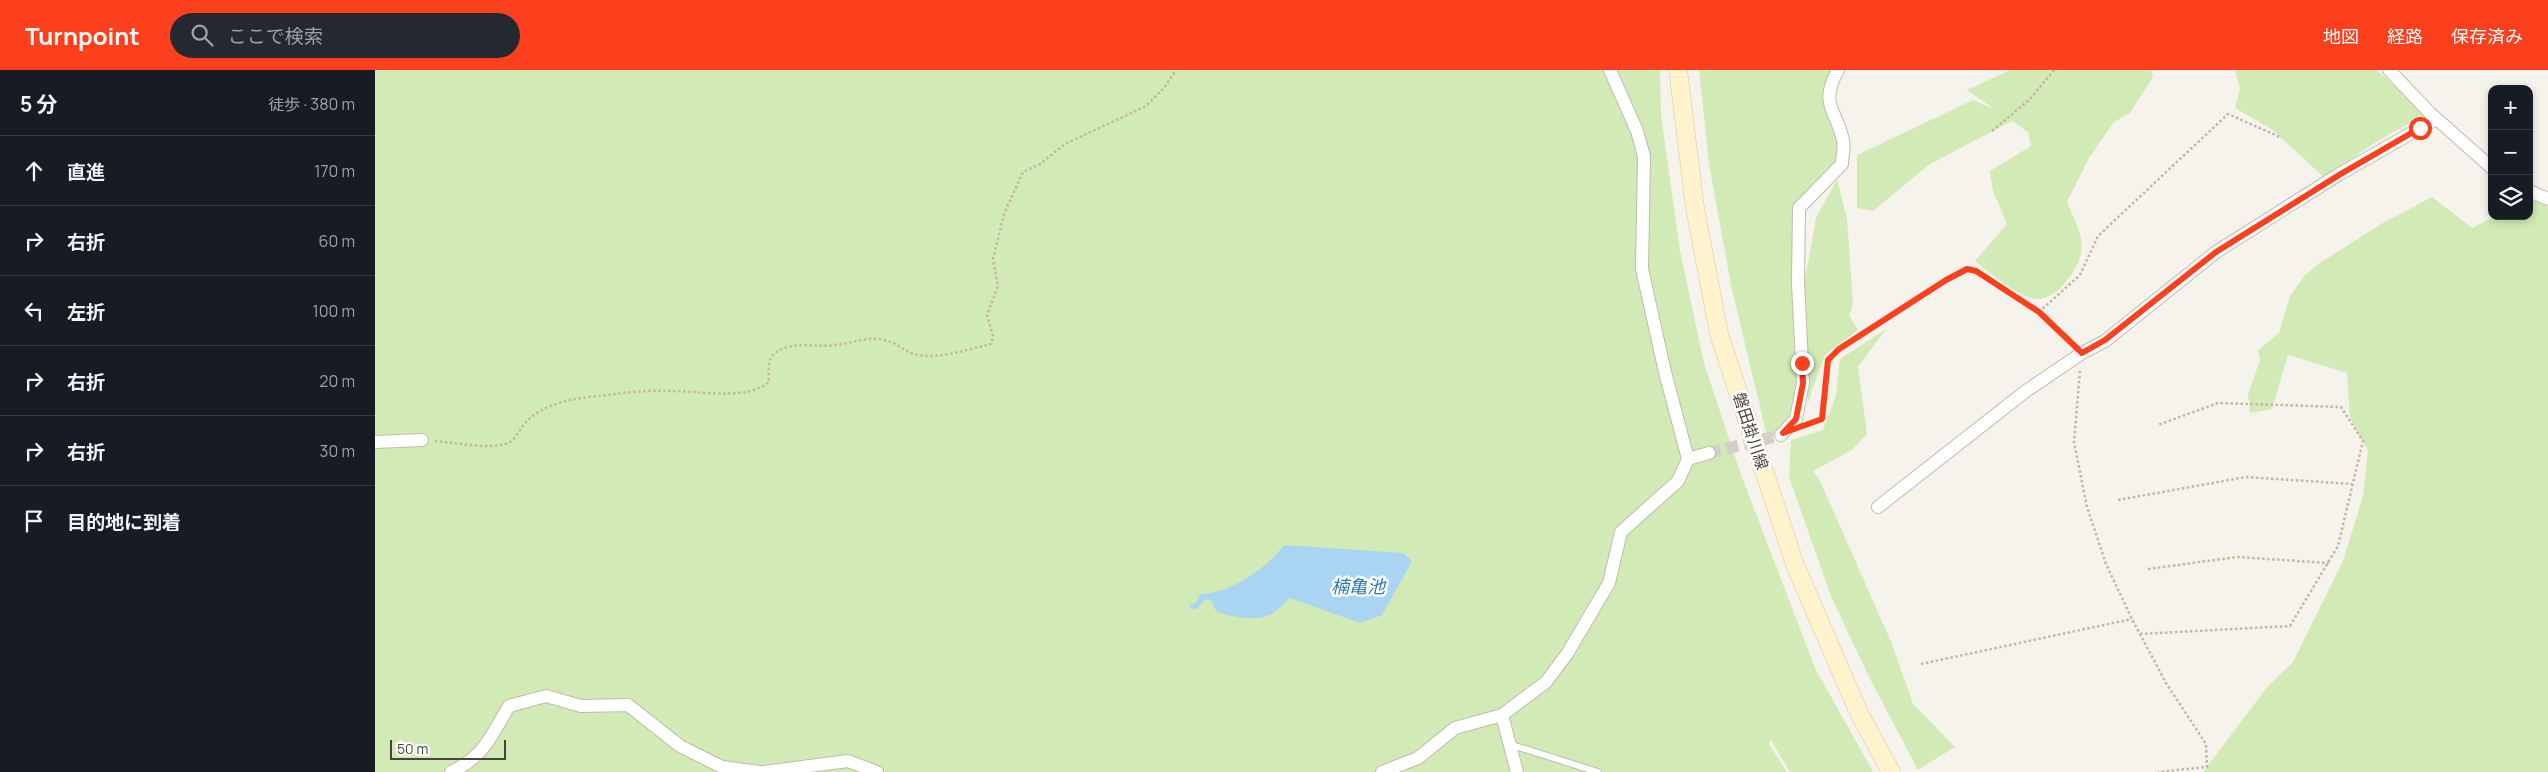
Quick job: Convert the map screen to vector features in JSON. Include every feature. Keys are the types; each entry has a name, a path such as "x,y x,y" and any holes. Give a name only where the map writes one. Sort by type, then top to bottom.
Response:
{"main road":[{"name":"磐田掛川線","path":"1678,70 1695,208 1719,334 1795,565 1859,713 1891,772"}],"street":[{"path":"1381,772 1418,758 1455,728 1502,715 1546,682 1567,654 1609,583 1621,532 1678,481 1688,459 1663,364 1642,268 1644,156 1637,131 1610,70"},
{"path":"1782,434 1796,419 1803,383 1798,283 1799,208 1842,164 1843,141 1830,108 1830,85 1838,70"},
{"path":"2389,70 2436,119 2488,164"},
{"path":"1878,507 2026,391 2082,353 2105,340 2216,252 2339,175 2436,119"},
{"path":"2533,193 2548,199"},
{"path":"375,442 421,440"},
{"path":"1688,459 1709,453"},
{"path":"451,772 468,764 484,748 509,706 546,696 581,706 628,706 680,746 722,767 759,772"},
{"path":"1502,715 1508,744 1517,772"},
{"path":"764,772 848,761 877,772"}],"lane":[{"path":"1508,744 1598,772"}],"path":[{"path":"421,440 497,446 511,442 526,422 543,408 562,402 610,394 671,391 730,394 764,386 769,382 769,364 772,357 780,351 797,345 835,346 870,338 889,341 918,355 937,355 991,344 993,336 987,315 998,286 993,258 1004,214 1023,172 1040,164 1065,144 1145,106 1164,88 1176,70"},
{"path":"1992,131 2030,99 2054,70"},
{"path":"2039,312 2080,275 2098,236 2228,114 2282,138"},
{"path":"1782,434 1822,419 1828,360 1839,349 1946,280 1967,269 1976,271 2039,312 2082,353 2074,442 2087,507 2106,564 2165,683 2207,744 2207,767 2158,772"},
{"path":"2140,634 2290,626 2338,546 2363,441 2341,407 2219,403 2158,425"},
{"path":"2118,500 2246,477 2353,484"},
{"path":"2148,569 2237,557 2329,563"},
{"path":"1921,664 2132,619"}],"green space":[{"path":"375,70 1660,70 1661,115 1680,251 1704,363 1740,472 1815,668 1873,772 1790,772 1771,740 1769,744 1787,772 375,772"},
{"path":"1699,70 1839,70 1830,98 1842,164 1799,208 1796,419 1768,441 1731,285 1709,164"},
{"path":"2010,70 2151,70 2153,77 2130,113 2114,122 2089,158 2067,202 2080,234 2082,247 2075,268 2065,284 2058,290 2051,295 2036,299 2021,294 1975,261 2007,224 1993,191 1990,171 2031,146 2028,132 2012,121 1930,164 1873,211 1857,208 1857,155 1973,100 1994,109 1967,90"},
{"path":"2235,70 2376,70 2430,113 2376,142 2351,160 2328,181 2273,130 2235,108 2240,88"},
{"path":"1837,180 1847,219 1853,304 1849,315 1858,330 1825,355 1808,402 1803,292 1816,218"},
{"path":"2432,197 2472,228 2488,220 2533,220 2533,201 2548,207 2548,772 2203,772 2268,686 2293,662 2343,561 2363,496 2368,451 2350,418 2347,373 2288,355 2272,409 2250,413 2248,394 2260,360 2258,350 2279,333 2290,296 2304,276 2317,265 2381,224"},
{"path":"1886,329 1858,367 1867,434 1852,450 1813,471 1820,481 1892,644 1913,704 1955,747 1918,770 1868,675 1831,596 1789,477 1791,440 1823,430 1836,395 1840,359"}],"water":[{"name":"楠亀池","path":"1284,545 1403,553 1412,561 1382,615 1360,623 1290,598 1270,615 1255,618 1230,616 1216,611 1212,601 1205,599 1197,609 1188,606 1195,603 1201,594 1224,589 1247,578 1268,563"}],"tunnel":[{"path":"1709,453 1781,435"}],"route":[{"path":"1802,363 1803,383 1796,419 1783,433 1822,419 1828,360 1839,349 1946,280 1967,269 1976,271 2039,312 2082,353 2105,340 2216,252 2339,175 2420,128"}]}
